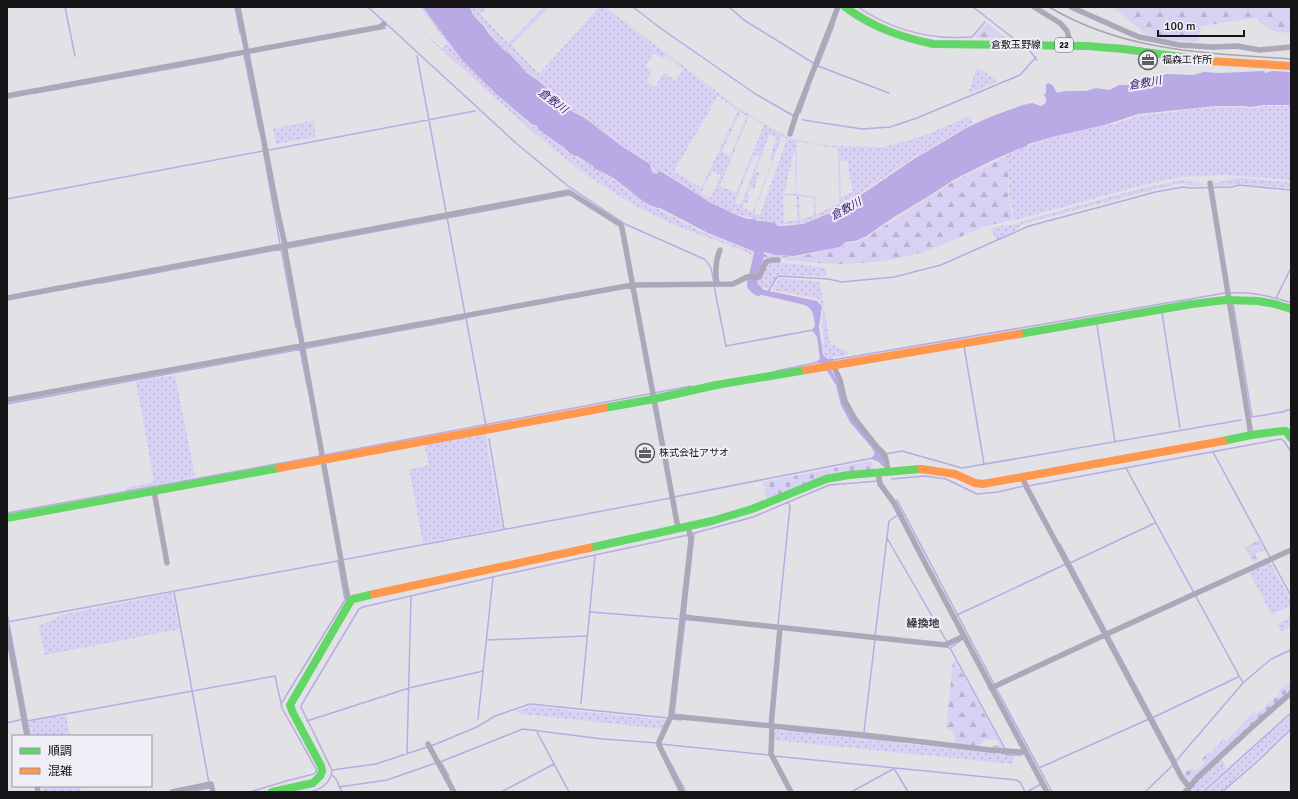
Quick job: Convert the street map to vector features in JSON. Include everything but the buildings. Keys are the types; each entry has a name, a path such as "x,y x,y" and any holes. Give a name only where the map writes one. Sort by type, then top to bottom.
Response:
{"street":[{"path":"238,7 277,209 282,246 303,348 346,588 348,598 351,601"},
{"path":"790,134 795,117 838,7"},
{"name":"倉敷玉野線","path":"845,7 870,24 893,34 912,40 933,44 1071,46 1124,49 1211,61 1291,66"},
{"path":"1034,7 1060,23 1067,31 1071,46"},
{"path":"1071,7 1140,37 1179,45 1213,47 1237,46 1260,50 1291,47"},
{"path":"7,96 380,27 384,24"},
{"path":"1210,186 1240,358 1251,435"},
{"path":"7,298 569,192 621,225 678,528"},
{"path":"715,284 715,269 717,256 720,250"},
{"path":"7,400 303,348 632,285 733,284 747,277 759,277 766,262 778,260"},
{"path":"7,518 654,395 829,366 1228,295 1279,304 1291,309"},
{"path":"829,366 840,380 845,401 855,419 885,455 888,472"},
{"path":"272,792 313,783 318,780 321,775 321,766 290,705 351,601 356,598 678,528 690,532 826,479 849,475 879,479 888,472 910,468 938,470 955,474 979,484 1025,483 1251,435 1286,431 1291,438"},
{"path":"879,479 894,503 965,637 994,687 1047,792"},
{"path":"1025,483 1067,564 1106,633 1175,763 1187,790 1250,729 1291,694"},
{"path":"154,491 167,563"},
{"path":"682,792 659,744 672,717 684,618 690,532"},
{"path":"994,687 1106,633 1291,550"},
{"path":"684,618 948,645 965,637"},
{"path":"779,628 771,755 791,792"},
{"path":"7,629 27,735"},
{"path":"672,717 863,735 1004,751 1025,751"},
{"path":"429,745 454,792"},
{"path":"172,792 211,784 213,792"}],"green space":[{"path":"394,7 441,48 448,44 423,11 418,7 424,10 463,61 497,96 533,126 535,126 539,131 562,146 574,157 593,166 595,170 600,171 643,201 702,232 751,251 754,256 753,268 751,267 751,255 743,250 679,227 637,207 582,172 533,132"},
{"path":"471,7 488,7 480,14 508,43 543,7 549,7 511,45 539,74 599,7 605,7 737,107 790,138 810,143 831,146 883,147 923,136 970,116 973,123 913,158 837,209 803,223 779,225 739,215 721,208 695,193 666,173 660,171 656,173 653,172 651,164 623,146 585,117 568,108 540,81 527,72 509,52 504,49 485,25 474,15","holes":["654,53 664,59 666,56 683,69 676,81 664,73 655,87 646,81 652,71 645,67","718,96 738,111 701,188 674,171","740,112 747,116 730,156 722,152","749,116 764,125 736,193 720,186","769,135 772,135 776,139 769,160 772,161 753,212 742,207 744,202 747,203 750,195 747,194 750,188 754,190 759,173 756,171","782,136 787,139 760,215 754,213","797,141 838,148 839,203 816,215 815,196 797,194","794,152 795,152 796,194 784,194","754,155 759,157 742,203 736,204 736,199","840,161 847,161 853,192 841,197","712,171 720,175 720,178 710,198 701,193","783,195 796,196 798,220 784,222","799,197 814,198 814,215 800,220"]},
{"path":"1109,7 1291,7 1291,31 1289,33 1271,30 1264,26 1256,18 1201,26 1198,42 1172,40 1147,35 1115,9"},
{"path":"987,23 1006,38 976,38 976,35"},
{"path":"977,67 998,81 968,94"},
{"path":"1265,106 1291,106 1291,180 1223,175 1180,177 1147,184 1011,221 1014,218 1009,195 1009,154 1021,148 1026,148 1029,145 1058,136 1117,123 1138,116 1211,107 1250,108"},
{"path":"313,121 316,137 276,144 273,128"},
{"path":"1009,155 1008,195 1013,218 1011,220 987,226 934,248 899,258 864,263 828,264 775,258 760,271 758,270 763,254 794,257 840,248 847,243 856,242 867,237 956,180"},
{"path":"1237,178 1291,182 1291,188 1238,184 1213,186 1215,183"},
{"path":"1181,180 1208,185 1188,186 1182,183 1152,190 1026,223 996,240 991,229 994,227 1012,225 1143,188"},
{"path":"777,262 826,268 826,277 780,274 768,289 756,286 754,283 755,279 768,263"},
{"path":"780,278 820,282 830,344 848,352 848,355 828,358 824,355 822,344 824,343 822,325 823,307 819,299 773,290"},
{"path":"175,375 195,476 126,491 126,488 154,482 136,381"},
{"path":"485,433 502,528 423,543 409,469 429,465 424,444"},
{"path":"870,461 874,471 848,473 767,499 763,482"},
{"path":"1259,540 1265,550 1255,554 1258,560 1253,562 1245,547"},
{"path":"1269,561 1291,601 1291,605 1272,615 1277,624 1291,617 1291,625 1281,632 1248,570"},
{"path":"172,593 179,628 176,630 45,655 39,630 40,625 57,618 60,615"},
{"path":"953,661 956,662 1003,748 991,748 999,745 996,739 985,739 978,747 955,744 953,732 946,728"},
{"path":"1289,682 1291,692 1188,784 1182,775 1191,768 1196,771 1204,764 1201,760 1209,752 1211,754 1214,751 1213,749 1224,739 1226,741 1254,712 1256,714 1261,710 1262,711 1264,709 1263,708 1279,694 1278,691"},
{"path":"531,706 666,720 662,729 522,714 516,711"},
{"path":"66,715 70,735 32,735 29,723 32,721"},
{"path":"1291,715 1291,728 1221,792 1205,792"},
{"path":"774,730 1000,754 1014,756 1013,764 773,740"},
{"path":"1221,759 1227,768 1201,792 1188,792 1197,781"},
{"path":"42,787 80,787 81,792 43,792"}],"water":[{"name":"倉敷川","path":"420,7 470,7 473,15 484,26 489,34 527,73 540,82 568,109 585,118 623,147 650,164 652,172 656,174 660,171 711,203 739,216 774,223 778,226 803,224 837,210 914,159 968,127 1023,105 1032,103 1041,106 1046,103 1044,94 1046,93 1046,84 1049,83 1053,86 1057,93 1065,91 1086,91 1096,88 1109,90 1119,85 1128,85 1146,77 1152,78 1167,74 1193,75 1204,72 1220,73 1263,71 1266,73 1272,71 1291,72 1291,105 1265,105 1250,107 1216,106 1138,114 1105,125 1028,144 1026,147 991,161 955,179 865,237 855,241 846,242 840,247 794,256 775,255 765,252 762,253 759,267 757,269 754,268 753,251 708,233 660,208 646,203 614,179 595,169 593,166 577,156 574,156 563,146 539,130 536,125 533,125 497,95 463,61 424,9"},
{"path":"750,282 753,282 756,287 760,289 817,301 822,306 819,327 823,355 828,359 833,358 833,361 830,362 831,370 839,383 845,405 883,456 883,467 879,462 872,459 875,454 872,448 850,422 841,405 836,385 827,369 817,361 820,359 817,337 812,330 815,326 813,314 810,309 805,305 754,293 749,287"}],"waterway":[{"path":"65,7 75,56"},
{"path":"235,7 240,33"},
{"path":"368,7 517,144 568,186 625,224 704,259 710,267 714,283"},
{"path":"633,7 663,30 757,95 794,116"},
{"path":"729,7 744,20 818,66 889,93"},
{"path":"858,7 887,23 908,31 930,36 972,37 985,22"},
{"path":"973,7 1013,38"},
{"path":"818,66 834,25"},
{"path":"381,29 386,28"},
{"path":"1030,51 1037,60"},
{"path":"244,55 259,130"},
{"path":"417,56 465,314"},
{"path":"803,120 862,129 890,127 917,118 1020,75 1036,57"},
{"path":"36,93 223,59"},
{"path":"800,113 809,88"},
{"path":"269,150 475,111"},
{"path":"263,149 280,244"},
{"path":"7,199 263,151"},
{"path":"768,292 777,277 780,276 828,279 842,282 894,277 941,265 1029,226 1155,192 1183,187 1232,187 1239,185 1291,190"},
{"path":"288,248 569,195"},
{"path":"281,248 296,328"},
{"path":"101,283 282,249"},
{"path":"758,291 752,286 752,282 759,255"},
{"path":"1276,298 1291,268"},
{"path":"714,286 726,346 813,330"},
{"path":"833,360 1225,293"},
{"path":"1229,293 1260,295 1291,303"},
{"path":"1233,303 1252,417 1291,409"},
{"path":"1162,313 1180,428"},
{"path":"466,318 486,426"},
{"path":"7,404 463,319"},
{"path":"1097,325 1115,442"},
{"path":"964,346 984,464"},
{"path":"300,349 307,385"},
{"path":"776,371 819,362"},
{"path":"324,455 691,386"},
{"path":"886,454 902,451 962,468 1241,420"},
{"path":"489,439 504,529"},
{"path":"1028,486 1281,439 1291,452"},
{"path":"1213,452 1270,557"},
{"path":"7,513 320,456"},
{"path":"674,497 873,458"},
{"path":"1126,468 1243,683"},
{"path":"892,479 925,476 946,479 977,494 998,492 1024,486"},
{"path":"691,534 753,517 829,485 879,481"},
{"path":"342,560 671,498"},
{"path":"897,500 994,684"},
{"path":"778,625 790,506 788,502"},
{"path":"875,636 889,521 898,515"},
{"path":"1070,563 1155,523"},
{"path":"685,616 694,534"},
{"path":"310,792 325,785 330,778 332,770 301,707 359,609 493,577 688,535"},
{"path":"887,538 947,642"},
{"path":"1060,544 1176,761"},
{"path":"581,703 595,556"},
{"path":"7,622 338,561"},
{"path":"250,792 314,774 316,772 316,769 281,704 345,600 338,561"},
{"path":"1272,561 1291,596"},
{"path":"957,615 1066,564"},
{"path":"478,719 493,577"},
{"path":"174,592 209,783"},
{"path":"407,754 411,596"},
{"path":"590,612 679,619"},
{"path":"7,613 30,735"},
{"path":"683,620 691,620"},
{"path":"674,715 685,620"},
{"path":"486,640 587,636"},
{"path":"864,732 875,639"},
{"path":"946,647 950,648 963,639"},
{"path":"950,648 1004,747 1004,750"},
{"path":"1176,761 1243,683 1271,659 1291,650"},
{"path":"307,721 409,688 483,671"},
{"path":"27,721 275,676 281,703"},
{"path":"1152,718 1238,677"},
{"path":"996,688 1052,792"},
{"path":"431,746 477,727 495,716 530,704 668,718"},
{"path":"1203,792 1291,713"},
{"path":"7,723 23,719"},
{"path":"672,719 682,720"},
{"path":"1039,768 1149,719"},
{"path":"440,762 523,729 603,739 657,743"},
{"path":"1222,792 1260,759 1291,729"},
{"path":"536,730 569,792"},
{"path":"787,730 903,742"},
{"path":"660,744 770,755"},
{"path":"332,770 376,764 427,747"},
{"path":"1002,753 1008,755 1022,755"},
{"path":"774,756 1016,780 1020,782 1025,792"},
{"path":"441,762 449,776"},
{"path":"670,762 686,792"},
{"path":"339,787 387,780 436,763"},
{"path":"501,792 554,764"},
{"path":"1145,792 1174,764"},
{"path":"851,792 895,768"},
{"path":"895,770 908,792"},
{"path":"332,775 336,779 342,792"},
{"path":"1027,792 1041,784"},
{"path":"188,792 210,788"}],"railway":[{"path":"1049,7 1078,22 1137,42 1197,52 1291,59"}],"traffic: fast":[{"path":"845,7 876,26 909,38 933,44 1087,46 1124,49 1209,61"},
{"path":"1019,334 1192,304 1225,300 1258,301 1291,309"},
{"path":"604,408 654,399 716,385 806,370"},
{"path":"1223,441 1251,435 1282,431 1286,431 1291,438"},
{"path":"7,518 279,468"},
{"path":"589,548 712,521 752,509 826,479 849,475 921,469"},
{"path":"272,792 313,783 320,776 322,771 321,766 290,705 350,602 353,599 374,594"}],"traffic: slow":[{"path":"1209,61 1291,66"},
{"path":"806,370 1019,334"},
{"path":"279,468 604,408"},
{"path":"921,469 955,474 975,483 983,484 1223,441"},
{"path":"374,594 589,548"}],"place":[{"name":"福森工作所","path":"1148,60"},
{"name":"株式会社アサオ","path":"645,453"}],"district":[{"name":"繰換地","path":"923,623"}]}
